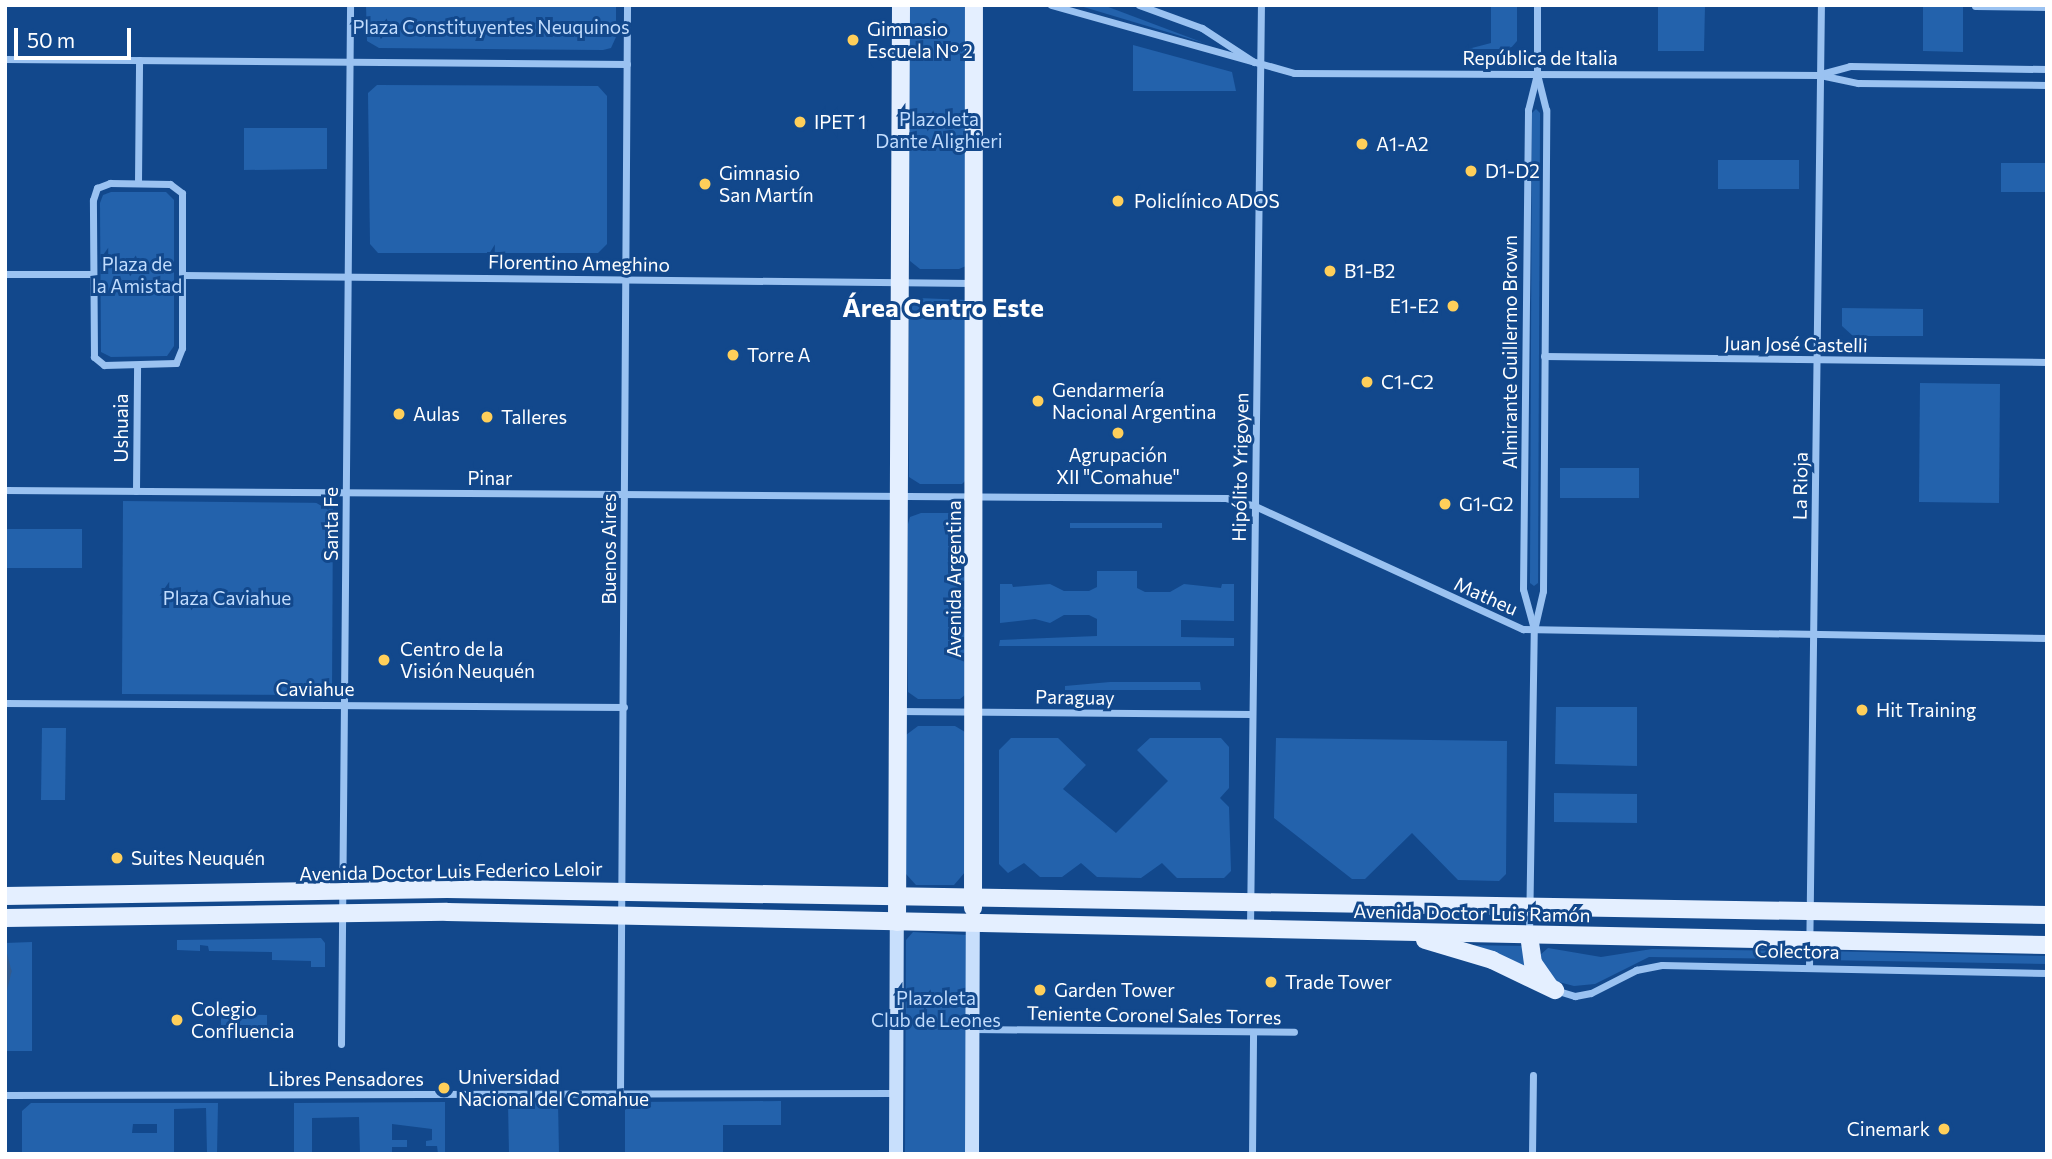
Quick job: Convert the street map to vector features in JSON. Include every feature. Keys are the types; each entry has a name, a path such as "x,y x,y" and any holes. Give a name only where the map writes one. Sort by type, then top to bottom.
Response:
{"main road":[{"path":"896,1154 901,5"},
{"name":"Avenida Argentina","path":"972,1154 976,283 974,5"},
{"name":"Avenida Doctor Luis Federico Leloir","path":"5,896 624,891 897,894"},
{"name":"Avenida Doctor Luis Ramón","path":"897,894 2047,915"},
{"path":"5,918 344,916 447,912 897,922"},
{"name":"Avenida Doctor Luis Ramón","path":"897,922 2047,945"},
{"path":"1383,932 1473,954 1555,990"},
{"path":"1529,935 1536,970 1555,990"}],"street":[{"name":"Santa Fe","path":"341,1044 350,5"},
{"name":"Buenos Aires","path":"620,1094 624,891 627,5"},
{"name":"República de Italia","path":"1051,5 1260,67 1305,73 1821,75 1858,83 2047,85"},
{"name":"República de Italia","path":"1139,5 1202,27 1260,67"},
{"name":"Hipólito Yrigoyen","path":"1250,929 1261,5"},
{"name":"Almirante Guillermo Brown","path":"1529,935 1534,630 1543,591 1546,110 1537,74 1537,5"},
{"name":"La Rioja","path":"1809,968 1821,5"},
{"path":"1975,6 2047,7"},
{"path":"5,59 627,64"},
{"path":"138,183 139,60"},
{"name":"República de Italia","path":"1821,75 1850,66 2047,69"},
{"name":"Almirante Guillermo Brown","path":"1534,630 1523,590 1528,110 1537,74"},
{"name":"Ushuaia","path":"138,183 170,184 180,190 183,275 179,360 137,365 104,365 94,357 95,191 105,184 138,183"},
{"path":"5,274 93,274"},
{"name":"Florentino Ameghino","path":"183,275 976,283"},
{"name":"Juan José Castelli","path":"1544,356 2047,362"},
{"name":"Ushuaia","path":"136,491 137,365"},
{"name":"Pinar","path":"5,490 975,498"},
{"name":"Matheu","path":"975,498 1213,497 1255,506 1510,625 1534,630 2047,638"},
{"name":"Caviahue","path":"5,703 624,707"},
{"name":"Paraguay","path":"898,711 1252,715"},
{"name":"Colectora","path":"1555,990 1575,996 1591,993 1636,970 1662,965 2047,972"},
{"name":"Teniente Coronel Sales Torres","path":"972,1029 1294,1032"},
{"path":"1252,1154 1253,1032"},
{"path":"1532,1154 1533,1075"},
{"name":"Libres Pensadores","path":"5,1095 897,1093"}],"green space":[{"name":"Plaza Constituyentes Neuquinos","path":"366,5 616,5 616,37 611,48 603,50 379,48 367,41"},
{"name":"Plazoleta Dante Alighieri","path":"908,5 968,5 966,266 959,269 920,269 910,261"},
{"path":"1077,5 1103,5 1204,43"},
{"path":"1491,5 1517,5 1517,41 1510,49 1468,49 1491,43"},
{"path":"1658,5 1705,5 1704,51 1658,51"},
{"path":"1923,5 1963,5 1963,52 1923,51"},
{"path":"1133,45 1232,72 1236,91 1133,91"},
{"path":"377,85 598,86 607,96 607,244 598,253 378,253 370,244 368,93"},
{"path":"1536,109 1540,113 1538,583 1534,586 1530,583 1532,113"},
{"path":"244,128 327,128 327,169 244,170"},
{"path":"1718,160 1799,160 1799,189 1718,189"},
{"path":"2001,163 2047,163 2047,192 2001,192"},
{"name":"Plaza de la Amistad","path":"111,192 166,192 174,200 174,346 167,356 111,357 101,352 100,203 103,195"},
{"path":"919,298 966,300 967,479 962,484 920,484 909,477 909,309"},
{"path":"1842,308 1923,309 1923,336 1853,336 1842,326"},
{"path":"1920,383 2000,384 1999,503 1919,502"},
{"path":"1560,468 1639,468 1639,498 1560,498"},
{"name":"Plaza Caviahue","path":"123,501 333,503 332,695 122,694"},
{"path":"921,513 958,513 968,519 965,695 960,699 918,699 908,692 908,524 910,517"},
{"path":"1070,523 1162,523 1162,528 1070,528"},
{"path":"5,529 82,529 82,568 5,568"},
{"path":"1097,571 1137,571 1137,588 1145,592 1170,592 1184,584 1221,588 1222,584 1234,584 1234,621 1181,620 1181,637 1234,638 1234,646 999,646 1000,640 1097,636 1097,619 1089,615 1064,615 1050,623 1035,619 1000,623 1000,584 1012,584 1013,587 1050,584 1064,591 1089,591 1097,587"},
{"path":"1110,682 1200,682 1201,690 1065,690 1065,686"},
{"path":"1556,707 1637,707 1637,766 1555,764"},
{"path":"918,726 955,726 965,732 966,871 954,885 916,885 906,874 906,735"},
{"path":"42,728 66,728 65,800 41,800"},
{"path":"1011,738 1058,738 1086,765 1063,789 1116,833 1168,781 1137,750 1150,738 1221,738 1229,747 1229,788 1220,798 1229,807 1231,871 1224,878 1177,878 1162,863 1141,878 1097,877 1081,863 1062,877 1040,877 1024,863 1008,873 999,864 999,750"},
{"path":"1276,738 1507,741 1506,874 1499,881 1458,880 1412,833 1365,879 1352,879 1274,818"},
{"path":"1554,793 1637,794 1637,823 1554,822"},
{"name":"Plazoleta Club de Leones","path":"913,932 967,935 965,1154 905,1154 906,940"},
{"path":"321,938 325,943 325,967 311,967 311,961 272,960 272,952 209,951 208,946 200,945 200,951 177,950 177,940"},
{"path":"32,942 32,1051 5,1051 5,943"},
{"path":"1466,945 1525,946 1529,974"},
{"path":"1548,948 1601,957 1652,949 1797,951 1797,959 1649,957 1595,984 1574,986 1555,981 1542,966 1540,955"},
{"path":"1821,951 2047,956 2047,964 1822,960"},
{"path":"221,1014 267,1015 267,1039 221,1039"},
{"path":"781,1101 781,1125 723,1125 723,1154 610,1154 625,1152 625,1110 633,1102"},
{"path":"445,1102 445,1154 438,1154 437,1146 426,1146 426,1141 432,1140 432,1129 392,1124 392,1140 407,1140 407,1147 392,1147 392,1154 360,1154 359,1117 312,1118 312,1154 294,1154 294,1103"},
{"path":"508,1102 558,1102 559,1154 509,1154"},
{"path":"31,1103 218,1103 217,1154 207,1154 206,1108 174,1109 174,1154 22,1154 22,1111","holes":["133,1124 157,1124 157,1133 132,1133"]}],"waterway":[{"path":"5,955 9,971 5,989"}],"place":[{"name":"Gimnasio Escuela N° 2","path":"853,40"},
{"name":"IPET 1","path":"800,122"},
{"name":"A1-A2","path":"1362,144"},
{"name":"D1-D2","path":"1471,171"},
{"name":"Gimnasio San Martín","path":"705,184"},
{"name":"Policlínico ADOS","path":"1118,201"},
{"name":"B1-B2","path":"1330,271"},
{"name":"E1-E2","path":"1453,306"},
{"name":"Torre A","path":"733,355"},
{"name":"C1-C2","path":"1367,382"},
{"name":"Gendarmería Nacional Argentina","path":"1038,401"},
{"name":"Aulas","path":"399,414"},
{"name":"Talleres","path":"487,417"},
{"name":"Agrupación XII \"Comahue\"","path":"1118,433"},
{"name":"G1-G2","path":"1445,504"},
{"name":"Centro de la Visión Neuquén","path":"384,660"},
{"name":"Hit Training","path":"1862,710"},
{"name":"Suites Neuquén","path":"117,858"},
{"name":"Trade Tower","path":"1271,982"},
{"name":"Garden Tower","path":"1040,990"},
{"name":"Colegio Confluencia","path":"177,1020"},
{"name":"Universidad Nacional del Comahue","path":"444,1088"},
{"name":"Cinemark","path":"1944,1129"}],"district":[{"name":"Área Centro Este","path":"943,307"}]}
